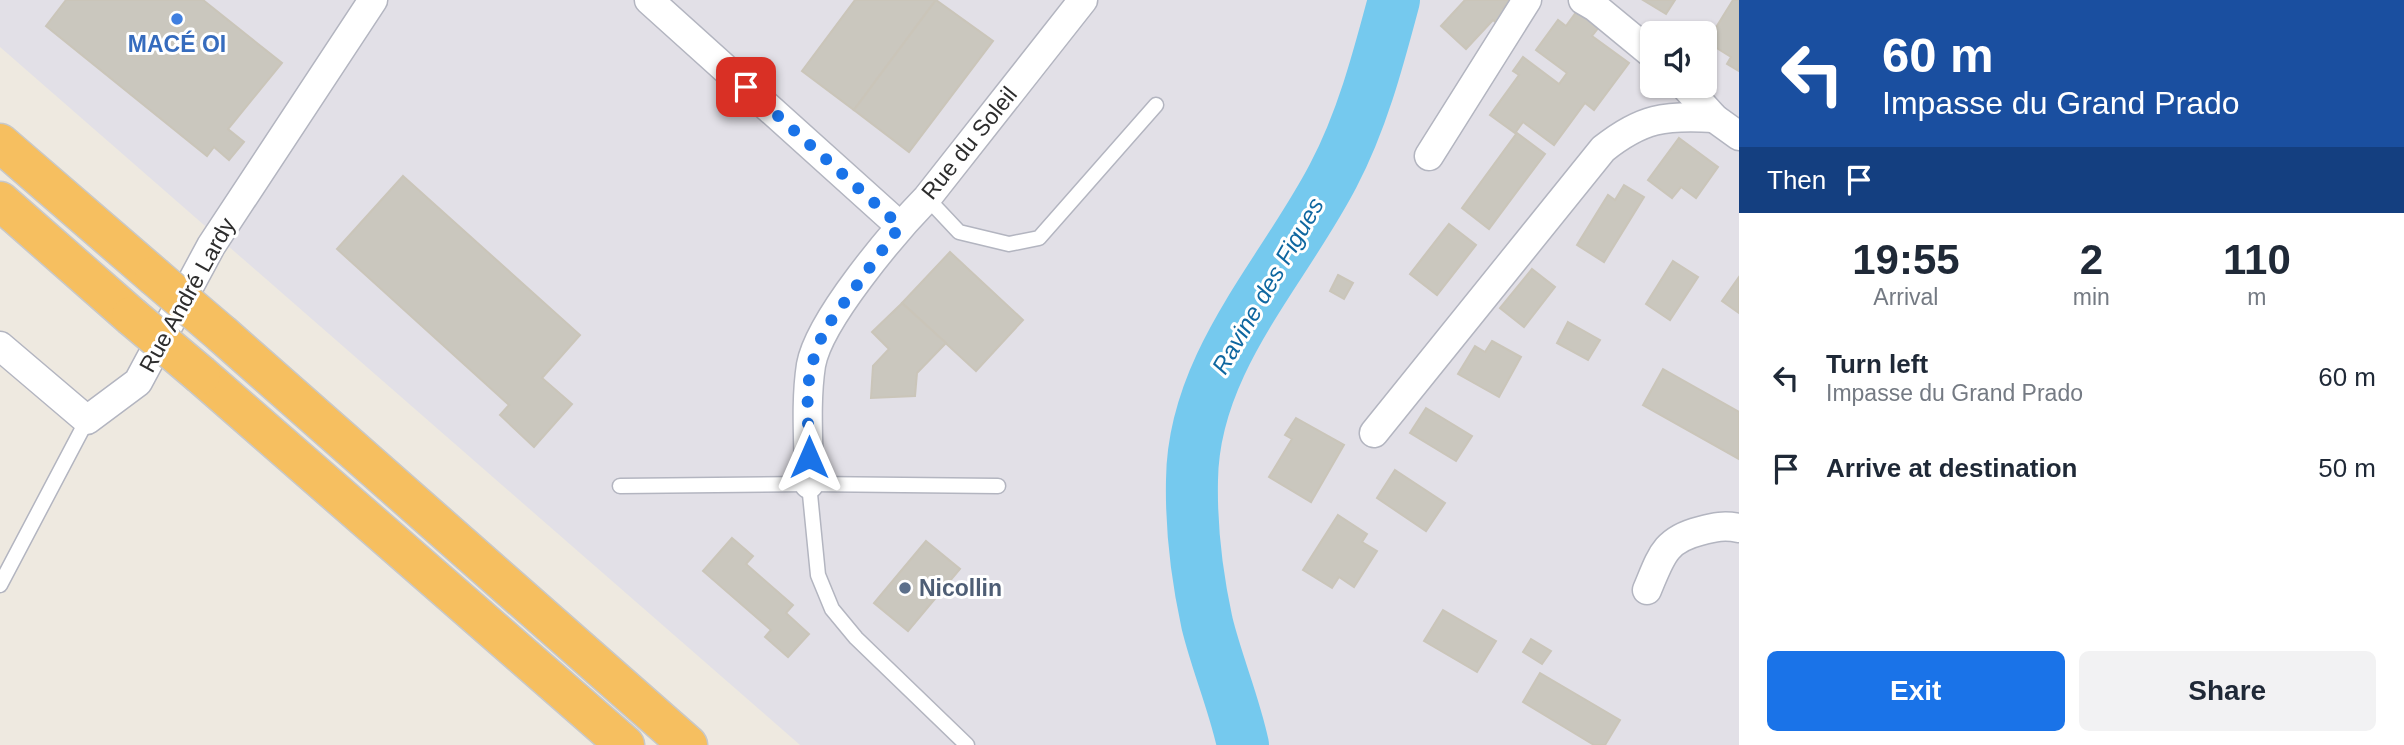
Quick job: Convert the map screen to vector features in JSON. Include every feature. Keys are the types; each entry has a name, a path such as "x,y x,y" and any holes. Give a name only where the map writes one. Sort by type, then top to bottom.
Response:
{"highway":[{"path":"0,144 223,335 688,745"},
{"path":"0,201 625,745"}],"street":[{"name":"Rue André Lardy","path":"87,421 138,382 211,246 373,0"},
{"path":"649,0 900,226"},
{"name":"Rue du Soleil","path":"809,484 812,363 825,329 900,226 927,198 1083,0"},
{"path":"1429,156 1527,0"},
{"path":"1583,0 1640,45"},
{"path":"1696,98 1714,118 1739,136"},
{"path":"1374,433 1603,149 1626,130 1655,120 1683,116 1714,118"},
{"path":"0,346 87,421"},
{"path":"1647,590 1661,557 1680,536 1721,525 1739,528"}],"lane":[{"path":"927,198 960,232 1009,244 1039,239 1156,105"},
{"name":"Rue André Lardy","path":"0,584 87,421"},
{"path":"809,484 818,575 832,609 856,638 967,745"},
{"path":"620,486 998,486"}],"shaded area":[{"path":"0,0 1739,0 1739,745 800,745 0,47"}],"building":[{"path":"66,0 203,0 282,63 228,129 244,142 229,160 214,147 207,156 46,26"},
{"path":"855,0 936,0 854,110 802,71"},
{"path":"936,0 993,41 909,152 854,110"},
{"path":"1465,0 1511,0 1503,8 1512,16 1501,27 1493,20 1466,49 1441,26"},
{"path":"1643,0 1675,0 1666,14"},
{"path":"1733,0 1739,0 1739,71 1727,64 1731,57 1717,48 1717,26"},
{"path":"1577,11 1599,27 1592,36 1629,63 1594,110 1585,103 1554,145 1523,122 1515,133 1490,115 1519,75 1513,71 1523,57 1559,84 1567,73 1536,50 1558,20 1566,26"},
{"path":"1517,133 1545,154 1489,229 1462,208"},
{"path":"1679,138 1718,167 1696,198 1681,187 1672,198 1648,180"},
{"path":"403,176 580,335 542,378 572,404 534,447 500,415 509,405 337,249"},
{"path":"1624,185 1644,197 1604,262 1577,245 1608,195 1615,200"},
{"path":"1449,224 1476,245 1437,295 1410,274"},
{"path":"950,252 1023,320 976,371 902,303"},
{"path":"1673,261 1698,277 1670,320 1646,304"},
{"path":"1532,269 1555,287 1524,327 1500,308"},
{"path":"1338,275 1353,283 1344,299 1330,291"},
{"path":"1739,277 1739,313 1722,301"},
{"path":"902,303 946,343 917,373 915,396 871,398 873,366 889,349 872,332"},
{"path":"1568,322 1600,340 1588,360 1557,343"},
{"path":"1492,341 1521,357 1499,397 1458,374 1475,346 1485,352"},
{"path":"1663,369 1739,412 1739,459 1643,405"},
{"path":"1426,408 1472,436 1456,461 1410,433"},
{"path":"1296,418 1344,445 1311,502 1269,477 1292,439 1285,435"},
{"path":"1395,470 1445,503 1426,531 1377,498"},
{"path":"1338,515 1367,534 1362,542 1377,551 1354,587 1339,577 1332,588 1303,570"},
{"path":"732,538 753,556 746,564 793,605 786,613 809,634 788,657 765,637 771,630 703,571"},
{"path":"926,541 960,569 908,631 874,603"},
{"path":"1443,610 1496,641 1477,672 1424,641"},
{"path":"1531,639 1551,651 1542,664 1523,652"},
{"path":"1540,673 1620,720 1605,745 1594,745 1523,702"}],"waterway":[{"name":"Ravine des Figues","path":"1243,745 1211,638 1200,588 1192,498 1196,437 1207,397 1224,358 1333,176 1353,134 1394,0"}],"place":[{"name":"MACÉ OI","path":"177,19"},
{"name":"Nicollin","path":"905,588"}],"route":[{"path":"746,87 900,226 825,329 818,346 812,363 809,457"}]}
